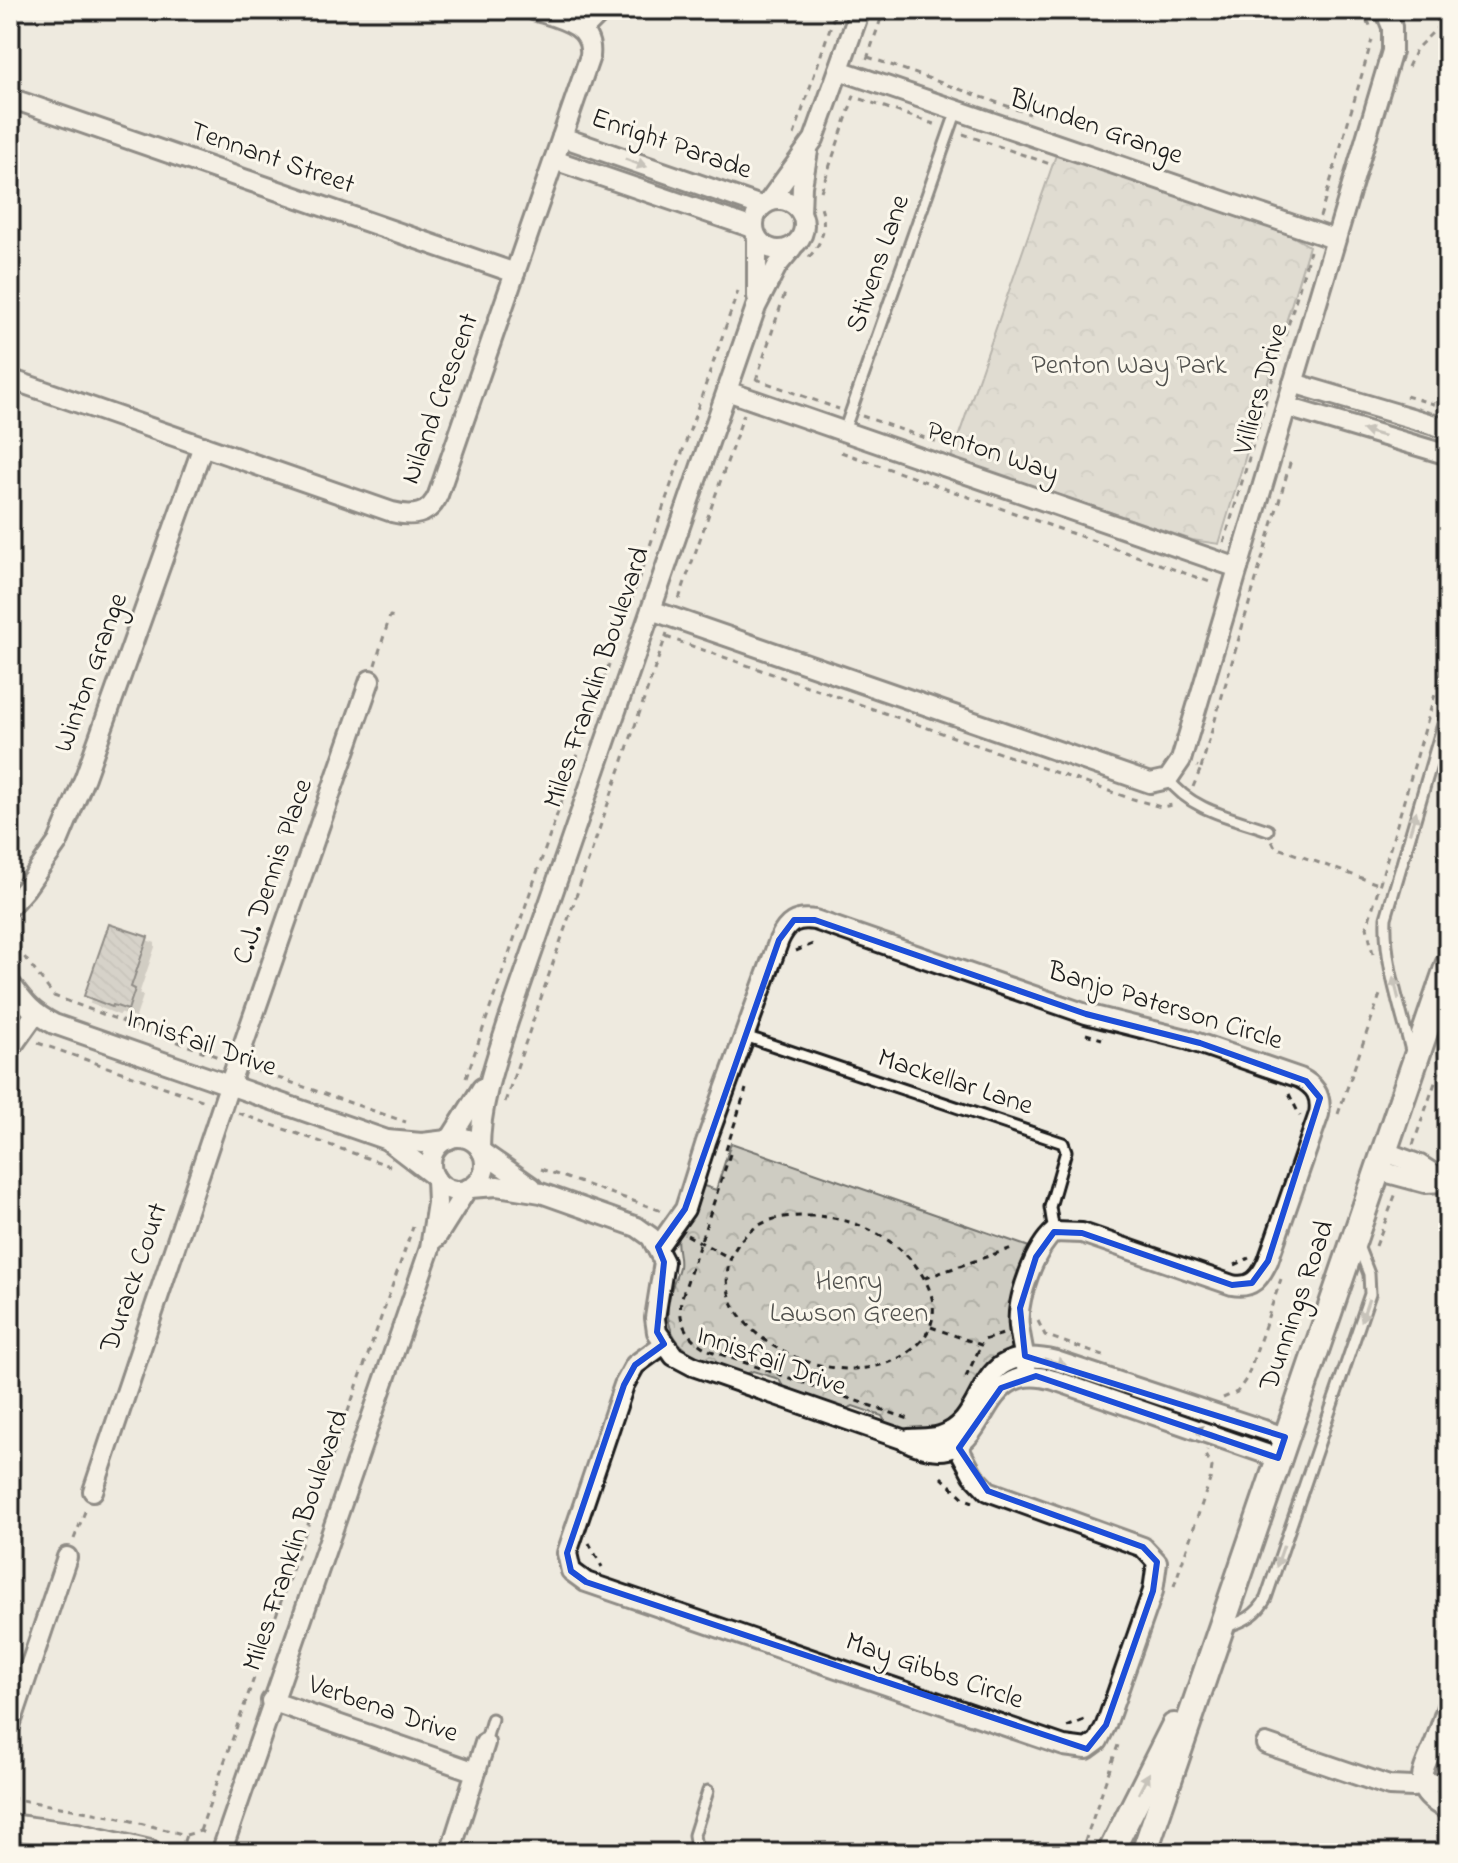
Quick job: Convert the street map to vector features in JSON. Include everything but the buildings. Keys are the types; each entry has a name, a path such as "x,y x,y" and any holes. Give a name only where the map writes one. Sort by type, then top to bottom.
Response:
{"street":[{"path":"534,10 583,30 603,10"},
{"path":"809,149 754,220 755,233 769,248 792,248 802,236 802,186 809,149 860,10"},
{"name":"Villiers Drive","path":"1168,779 1181,760 1392,51 1392,27 1385,10"},
{"name":"Niland Crescent","path":"10,379 392,512 411,515 424,512 438,495 590,56 590,41 583,30"},
{"name":"Blunden Grange","path":"839,70 1334,239"},
{"name":"Tennant Street","path":"10,98 515,273"},
{"name":"Enright Parade","path":"562,137 765,204"},
{"name":"Enright Parade","path":"554,160 755,233"},
{"path":"765,204 776,200 791,202 801,213"},
{"name":"Miles Franklin Boulevard","path":"755,233 756,307"},
{"name":"Miles Franklin Boulevard","path":"481,1150 482,1118 493,1068 756,307 777,266 792,248"},
{"path":"1293,383 1448,429"},
{"name":"Penton Way","path":"727,391 1238,568"},
{"path":"1287,407 1448,455"},
{"name":"Winton Grange","path":"10,906 58,842 85,777 203,446"},
{"path":"651,610 1150,783 1168,779"},
{"name":"C.J. Dennis Place","path":"230,1083 370,680"},
{"name":"Banjo Paterson Circle","path":"658,1247 685,1209 706,1142 785,927 794,920 815,920 1086,1014 1186,1039 1300,1078 1311,1085 1320,1098 1316,1124 1268,1261 1258,1280 1247,1286 1224,1283 1082,1233 1054,1232"},
{"name":"Dunnings Road","path":"1144,1853 1448,965"},
{"name":"Innisfail Drive","path":"10,983 21,1001 35,1014 54,1024 387,1140 422,1143 448,1140"},
{"path":"10,1049 35,1014"},
{"name":"Miles Franklin Boulevard","path":"448,1140 493,1068"},
{"name":"Durack Court","path":"93,1491 230,1083"},
{"path":"541,1193 467,1139 448,1140 433,1156 435,1178 450,1190 497,1186 541,1193 637,1227 651,1237 658,1247"},
{"name":"Innisfail Drive","path":"387,1140 435,1178"},
{"path":"469,1189 484,1172 481,1150"},
{"path":"1380,1161 1420,1165 1446,1182"},
{"name":"Miles Franklin Boulevard","path":"222,1848 430,1248 437,1203 435,1178"},
{"name":"Miles Franklin Boulevard","path":"430,1248 469,1189"},
{"path":"1027,1376 1019,1324 1020,1308 1036,1257 1044,1240 1054,1232"},
{"name":"Innisfail Drive","path":"658,1247 664,1262 655,1318 657,1332 674,1356 693,1366 929,1450 954,1439"},
{"name":"May Gibbs Circle","path":"664,1344 635,1365 624,1385 567,1553 571,1571 586,1582 1064,1746 1087,1749 1098,1741 1106,1725 1153,1591 1157,1562 1143,1547 988,1491 973,1475 954,1439"},
{"path":"954,1439 981,1387 1008,1362 1025,1357 1056,1361 1281,1447"},
{"path":"954,1439 974,1432 995,1394 1010,1382 1027,1376 1054,1380 1281,1447"},
{"path":"10,1726 67,1557"},
{"name":"Dunnings Road","path":"1110,1853 1205,1668"},
{"name":"Verbena Drive","path":"271,1701 476,1772"},
{"path":"1448,1704 1431,1751 1427,1784 1436,1805 1448,1810"},
{"name":"Verbena Drive","path":"450,1853 485,1743"},
{"path":"1266,1744 1375,1782 1398,1787 1427,1784 1448,1799"},
{"path":"10,1827 77,1836 150,1853"}],"lane":[{"name":"Stivens Lane","path":"844,432 957,110"},
{"path":"1414,1064 1390,962 1385,935 1386,918 1448,707"},
{"path":"1168,779 1192,803 1268,830"},
{"name":"Mackellar Lane","path":"745,1036 1063,1143 1066,1151 1050,1207 1054,1232"},
{"path":"1219,1630 1251,1617 1261,1609 1266,1598 1370,1294 1369,1274 1355,1236"},
{"name":"Verbena Drive","path":"485,1743 492,1719"},
{"path":"697,1853 694,1835 708,1791"}],"path":[{"path":"790,145 836,10"},
{"path":"1219,561 1374,35 1369,23 1332,10"},
{"path":"805,262 821,242 824,231 821,193"},
{"path":"462,1086 713,365 738,292 739,280"},
{"path":"505,1102 789,286"},
{"path":"831,448 1213,582 1209,596"},
{"path":"1201,768 1291,461"},
{"path":"370,680 390,616 397,617"},
{"path":"1268,830 1275,847 1379,884"},
{"path":"10,938 54,996 237,1064 426,1129 422,1143"},
{"path":"795,951 817,941 831,946"},
{"path":"1075,1031 1105,1039"},
{"path":"749,1083 681,1300 684,1328 693,1341 711,1351 915,1420"},
{"path":"1289,1094 1300,1115 1299,1119 1316,1124"},
{"path":"535,1167 662,1211 678,1222 688,1236 730,1258"},
{"path":"200,1831 418,1214"},
{"path":"822,1216 860,1226 882,1237 908,1258 924,1279 932,1300 932,1319 918,1346 900,1359 881,1367 841,1369 805,1361 784,1352 748,1324 737,1312 728,1289 727,1273 730,1258 748,1232 772,1220 822,1216"},
{"path":"924,1279 1012,1248"},
{"path":"1228,1269 1251,1257"},
{"path":"965,1379 981,1345"},
{"path":"67,1557 93,1491"},
{"path":"589,1543 601,1566 616,1572"},
{"path":"1068,1728 1091,1717"},
{"path":"10,1798 116,1817 186,1835 200,1831"},
{"path":"200,1831 222,1848"},
{"path":"180,1853 186,1835"}],"highlighted area":[{"path":"794,920 815,920 1086,1014 1200,1043 1306,1081 1320,1098 1268,1261 1252,1283 1232,1285 1082,1233 1054,1232 1036,1257 1020,1308 1025,1356 1285,1437 1278,1458 1036,1376 1001,1388 959,1448 988,1491 1143,1547 1157,1562 1153,1591 1106,1725 1087,1749 586,1582 571,1571 567,1553 624,1385 635,1365 664,1344 657,1332 664,1262 658,1247 685,1209 779,940"}],"green space":[{"name":"Penton Way Park","path":"1056,155 1290,235 1309,246 1219,544 1192,540 951,458"},
{"name":"Henry Lawson Green","path":"731,1143 1032,1248 1013,1347 960,1416 936,1430 907,1431 887,1425 882,1416 853,1406 844,1410 784,1389 779,1379 753,1371 744,1375 702,1360 680,1344 668,1319 668,1302 679,1267 678,1236 701,1185 716,1190"}]}
